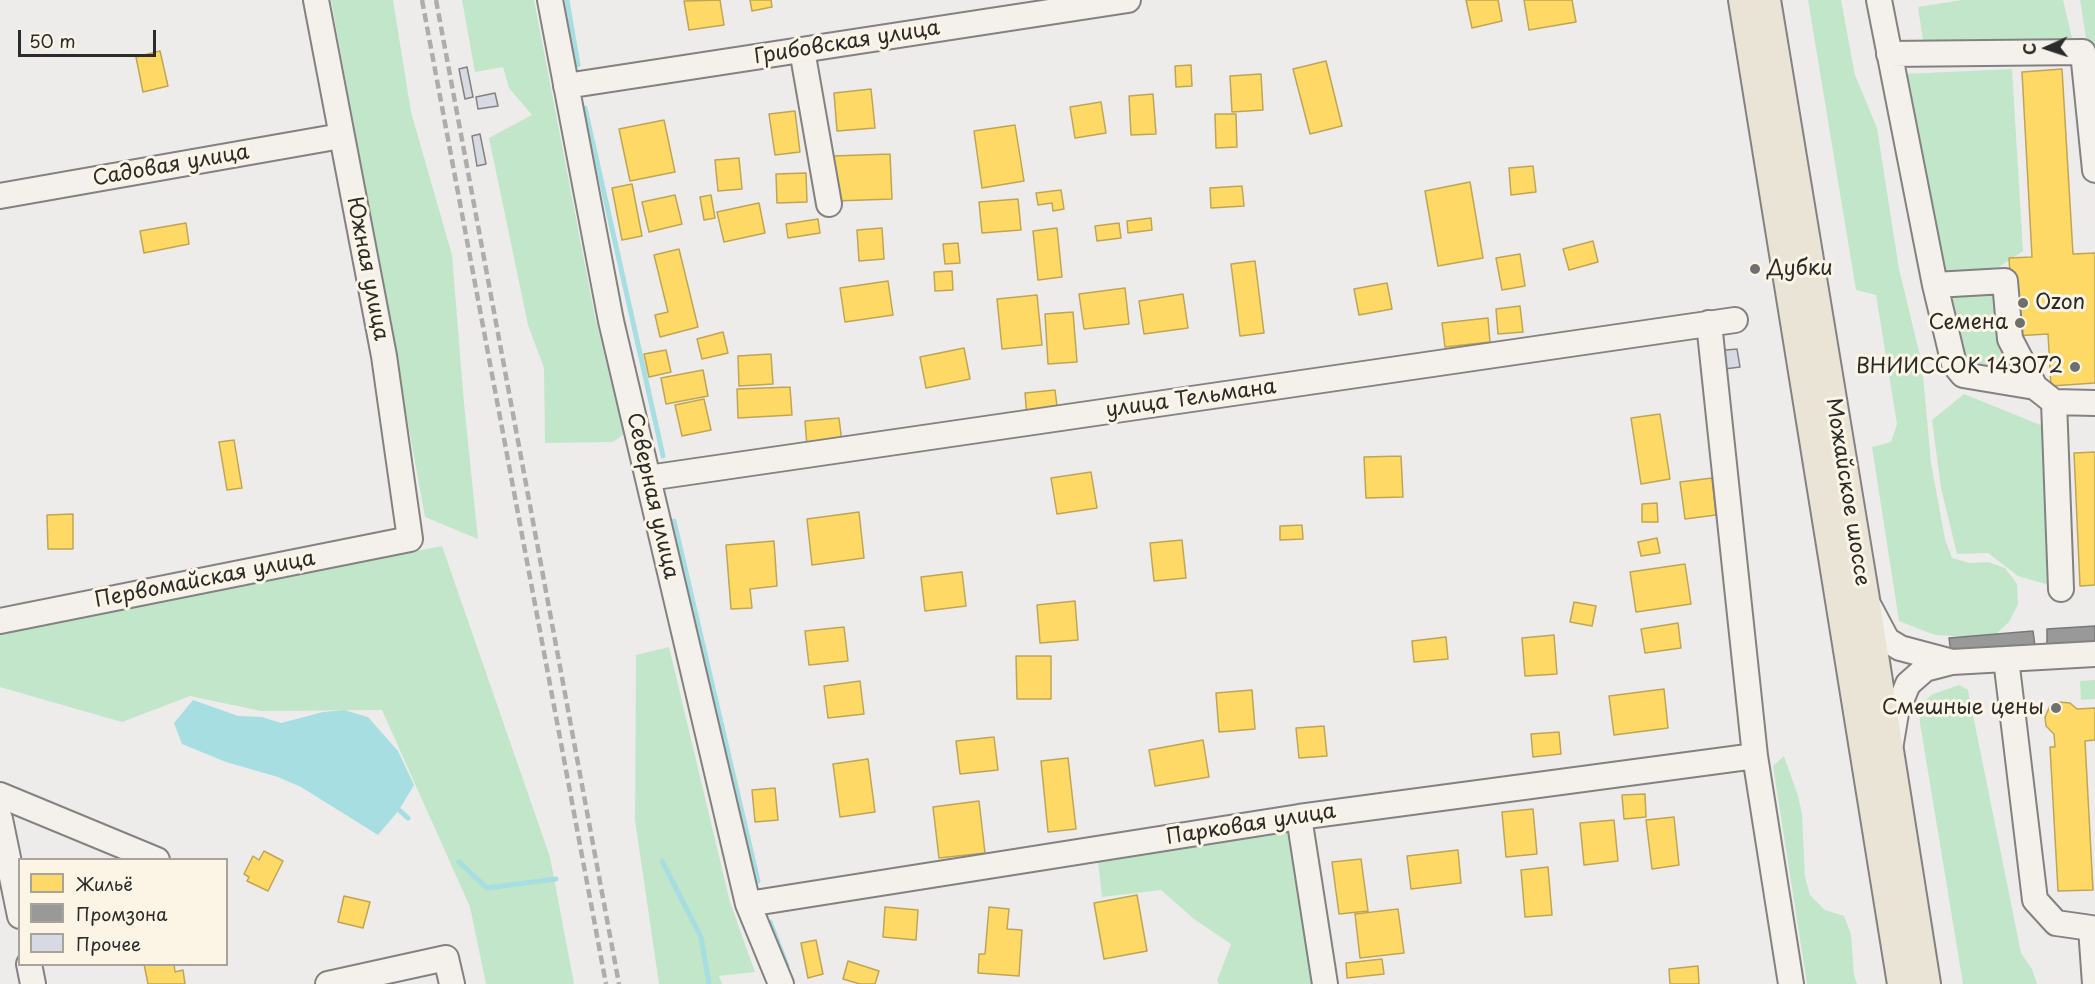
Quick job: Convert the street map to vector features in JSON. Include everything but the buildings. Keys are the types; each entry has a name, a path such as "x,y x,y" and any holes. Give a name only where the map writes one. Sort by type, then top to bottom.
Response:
{"main road":[{"name":"Можайское шоссе","path":"1744,0 1903,984"},
{"name":"Можайское шоссе","path":"1766,0 1925,984"}],"street":[{"name":"Южная улица","path":"316,0 384,356 410,540"},
{"name":"Северная улица","path":"550,0 611,321 748,904 781,984"},
{"name":"Грибовская улица","path":"566,86 1128,0"},
{"path":"1879,0 1935,285 1954,364 1963,375 2095,403"},
{"path":"802,50 829,204"},
{"path":"1889,54 2083,52 2095,170"},
{"name":"Садовая улица","path":"0,196 341,136"},
{"path":"1935,285 2005,281 2010,339 2045,394 2061,590"},
{"name":"улица Тельмана","path":"648,478 1735,320"},
{"path":"1709,323 1755,756 1791,984"},
{"name":"Первомайская улица","path":"0,621 410,540"},
{"path":"1863,593 1875,621 1887,640 1910,652 1952,662"},
{"path":"1889,754 1896,713 1908,684 1925,669 1952,662 2095,654"},
{"path":"2006,659 2035,900 2056,923 2093,927 2095,984"},
{"name":"Парковая улица","path":"748,904 1299,816 1755,756"},
{"path":"0,795 152,858"},
{"path":"1299,816 1325,984"},
{"path":"0,819 18,906"},
{"path":"328,984 446,958 452,984"},
{"path":"29,966 33,984"}],"green space":[{"path":"331,0 393,0 411,112 452,255 478,539 425,517"},
{"path":"462,0 534,0 595,317 624,434 613,442 545,443 544,368 528,325 489,138 532,115 509,88 503,67 475,72"},
{"path":"1808,0 1841,0 1855,75 1877,128 1899,269 1922,364 1931,463 1945,539 1952,558 1970,563 1988,562 2005,568 2017,584 2018,604 2009,622 1995,635 1975,637 1935,635 1899,621 1872,447 1891,442 1897,424 1876,295 1856,290"},
{"path":"1962,0 2063,0 2072,38 1924,47 1918,7"},
{"path":"2080,0 2095,0 2095,63 2090,63"},
{"path":"2012,69 2023,251 1993,271 2019,371 1963,361 1903,74"},
{"path":"1964,394 2043,426 2049,585 2018,576 1988,553 1957,554 1941,488 1932,420"},
{"path":"442,546 550,857 574,984 486,984 470,907 382,710 261,711 190,696 122,722 0,687 0,632"},
{"path":"669,647 730,902 755,972 719,976 722,984 659,984 635,820 636,655"},
{"path":"2095,680 2095,699 2081,700 2080,681"},
{"path":"1959,685 1968,690 2021,953 2032,969 2037,984 1963,984 1920,723 1919,705 1933,694"},
{"path":"1784,756 1802,814 1805,877 1810,895 1825,910 1844,916 1851,934 1854,975 1857,984 1807,984 1773,766"},
{"path":"1293,819 1317,984 1219,984 1217,981 1231,944 1194,919 1161,890 1102,897 1097,852"}],"water":[{"path":"193,700 238,716 262,717 281,723 323,712 344,710 368,717 398,751 414,785 399,810 378,835 301,787 278,777 226,762 182,744 174,723"}],"waterway":[{"path":"567,0 578,65"},
{"path":"585,108 663,456"},
{"path":"674,521 758,881"},
{"path":"399,810 408,818"},
{"path":"662,861 701,937 709,984"},
{"path":"459,862 487,888 556,879"},
{"path":"770,922 787,966"}],"railway":[{"path":"422,0 606,984"},
{"path":"436,0 619,984"}],"place":[{"name":"Дубки","path":"1755,269"},
{"name":"Ozon","path":"2023,303"},
{"name":"Семена","path":"2020,323"},
{"name":"ВНИИССОК 143072","path":"2075,367"},
{"name":"Смешные цены","path":"2056,708"}]}
